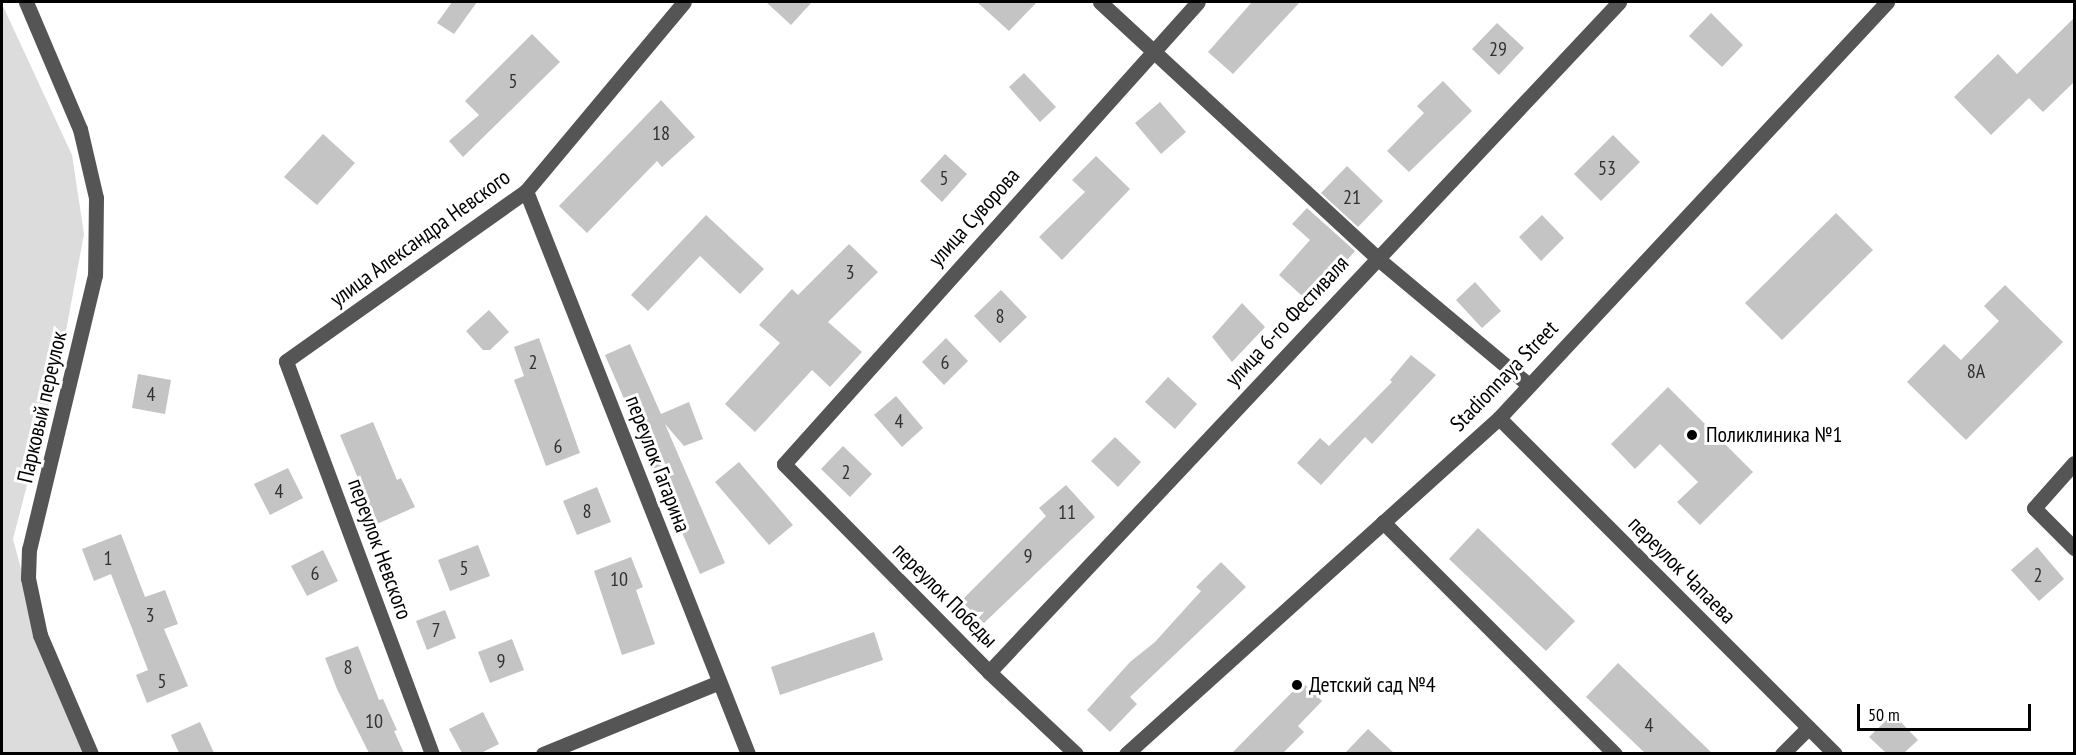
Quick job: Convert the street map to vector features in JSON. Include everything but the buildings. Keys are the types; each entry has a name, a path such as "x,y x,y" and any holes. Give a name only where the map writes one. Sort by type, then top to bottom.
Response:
{"street":[{"name":"Парковый переулок","path":"26,2 90,159 99,239 95,275 30,549 28,578 40,635 91,753"},
{"name":"улица Александра Невского","path":"286,361 526,191 684,2"},
{"path":"1100,2 1377,258 1529,385"},
{"name":"улица Суворова","path":"784,464 1198,2"},
{"name":"улица 6-го Фестиваля","path":"989,672 1619,2"},
{"name":"Stadionnaya Street","path":"1126,753 1499,418 1887,2"},
{"name":"переулок Гагарина","path":"526,191 748,753"},
{"name":"переулок Невского","path":"286,361 432,753"},
{"name":"переулок Чапаева","path":"1499,418 1835,753"},
{"path":"2074,463 2034,508 2074,548"},
{"name":"переулок Победы","path":"784,464 989,672 1076,753"},
{"path":"1383,522 1616,753"},
{"path":"543,753 719,682"},
{"path":"1782,753 1808,728"}],"shaded area":[{"path":"2,4 72,155 84,234 63,347 13,539 38,632 87,753 2,753"}],"place":[{"name":"Поликлиника №1","path":"1692,435"},
{"name":"Детский сад №4","path":"1297,685"}]}
